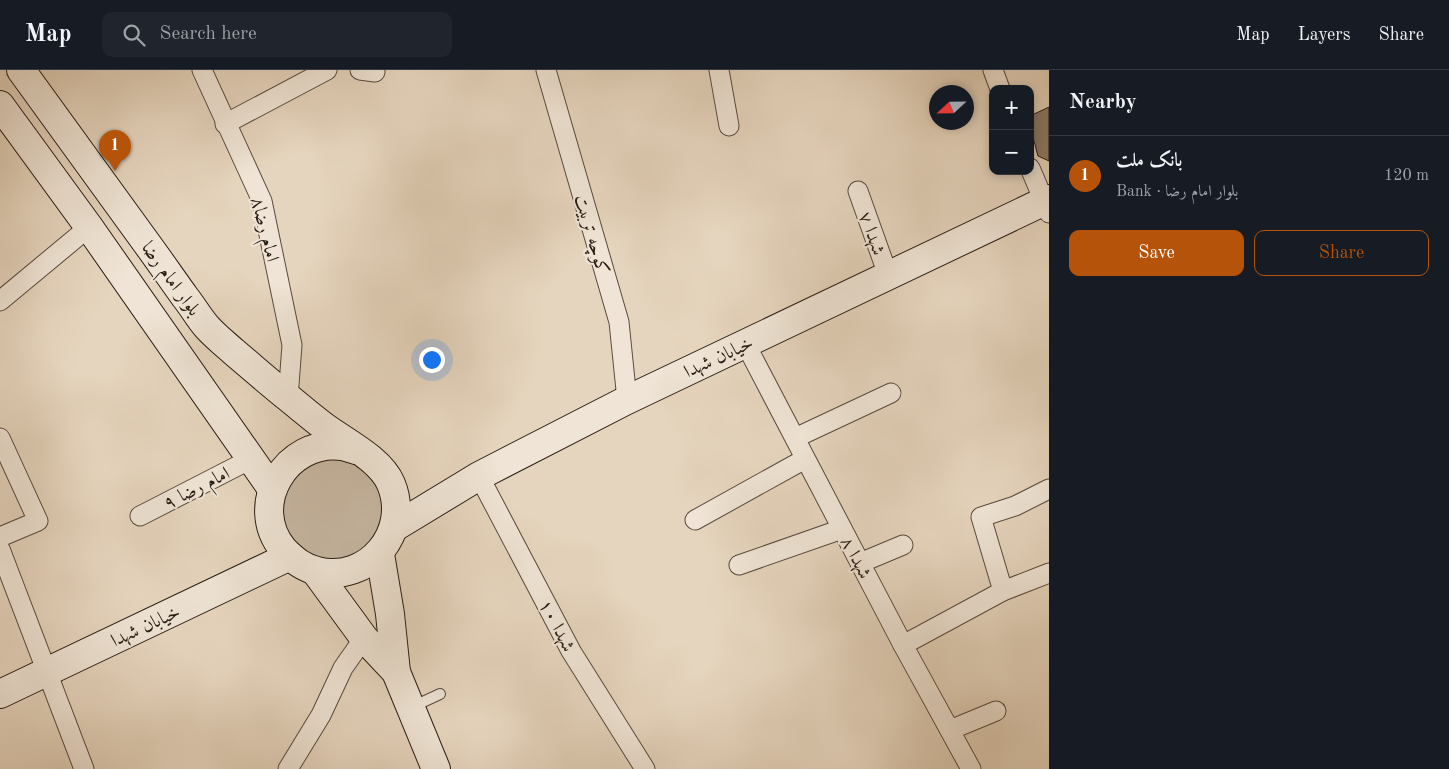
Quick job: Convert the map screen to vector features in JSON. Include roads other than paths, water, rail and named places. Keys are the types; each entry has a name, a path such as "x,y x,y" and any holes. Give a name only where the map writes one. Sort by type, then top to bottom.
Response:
{"main road":[{"name":"بلوار امام رضا","path":"21,70 208,328 316,421 360,451"},
{"name":"بلوار امام رضا","path":"0,105 89,227 272,489"},
{"name":"خیابان شهدا","path":"395,527 479,476 627,400 888,275 1047,205"},
{"path":"325,446 342,446 360,451 383,470 391,483 396,497 395,527 380,554 361,567 338,573 315,571 302,565 280,545 270,518 272,489 280,474 292,460 308,451 325,446"},
{"path":"380,554 390,614 396,672 436,769"},
{"name":"خیابان شهدا","path":"0,694 290,556"},
{"path":"315,571 364,638 396,672"}],"street":[{"name":"۸امام رضا","path":"202,70 262,202 292,345 288,398"},
{"path":"225,124 327,70"},
{"name":"کوچه تربیت","path":"546,70 619,322 627,400"},
{"path":"719,70 729,126"},
{"path":"993,70 999,85"},
{"path":"1033,175 1047,205"},
{"name":"شهدا ۷","path":"858,191 888,275"},
{"path":"0,301 89,227"},
{"name":"شهدا ۸","path":"745,343 903,645 971,769"},
{"path":"795,438 891,393"},
{"path":"0,438 38,521 0,537"},
{"name":"امام رضا ۹","path":"140,516 251,458"},
{"path":"694,520 805,459"},
{"name":"شهدا ۱۰","path":"479,476 571,651 645,769"},
{"path":"1003,591 982,517 1015,506 1049,489"},
{"path":"738,565 842,529"},
{"path":"860,562 903,545"},
{"path":"0,549 84,769"},
{"path":"903,645 1003,591 1049,573"},
{"path":"288,769 321,715 343,668 364,638"},
{"path":"950,730 996,711"}],"lane":[{"path":"410,708 440,694"}],"place":[{"name":"بانک ملت","path":"115,171"}]}
